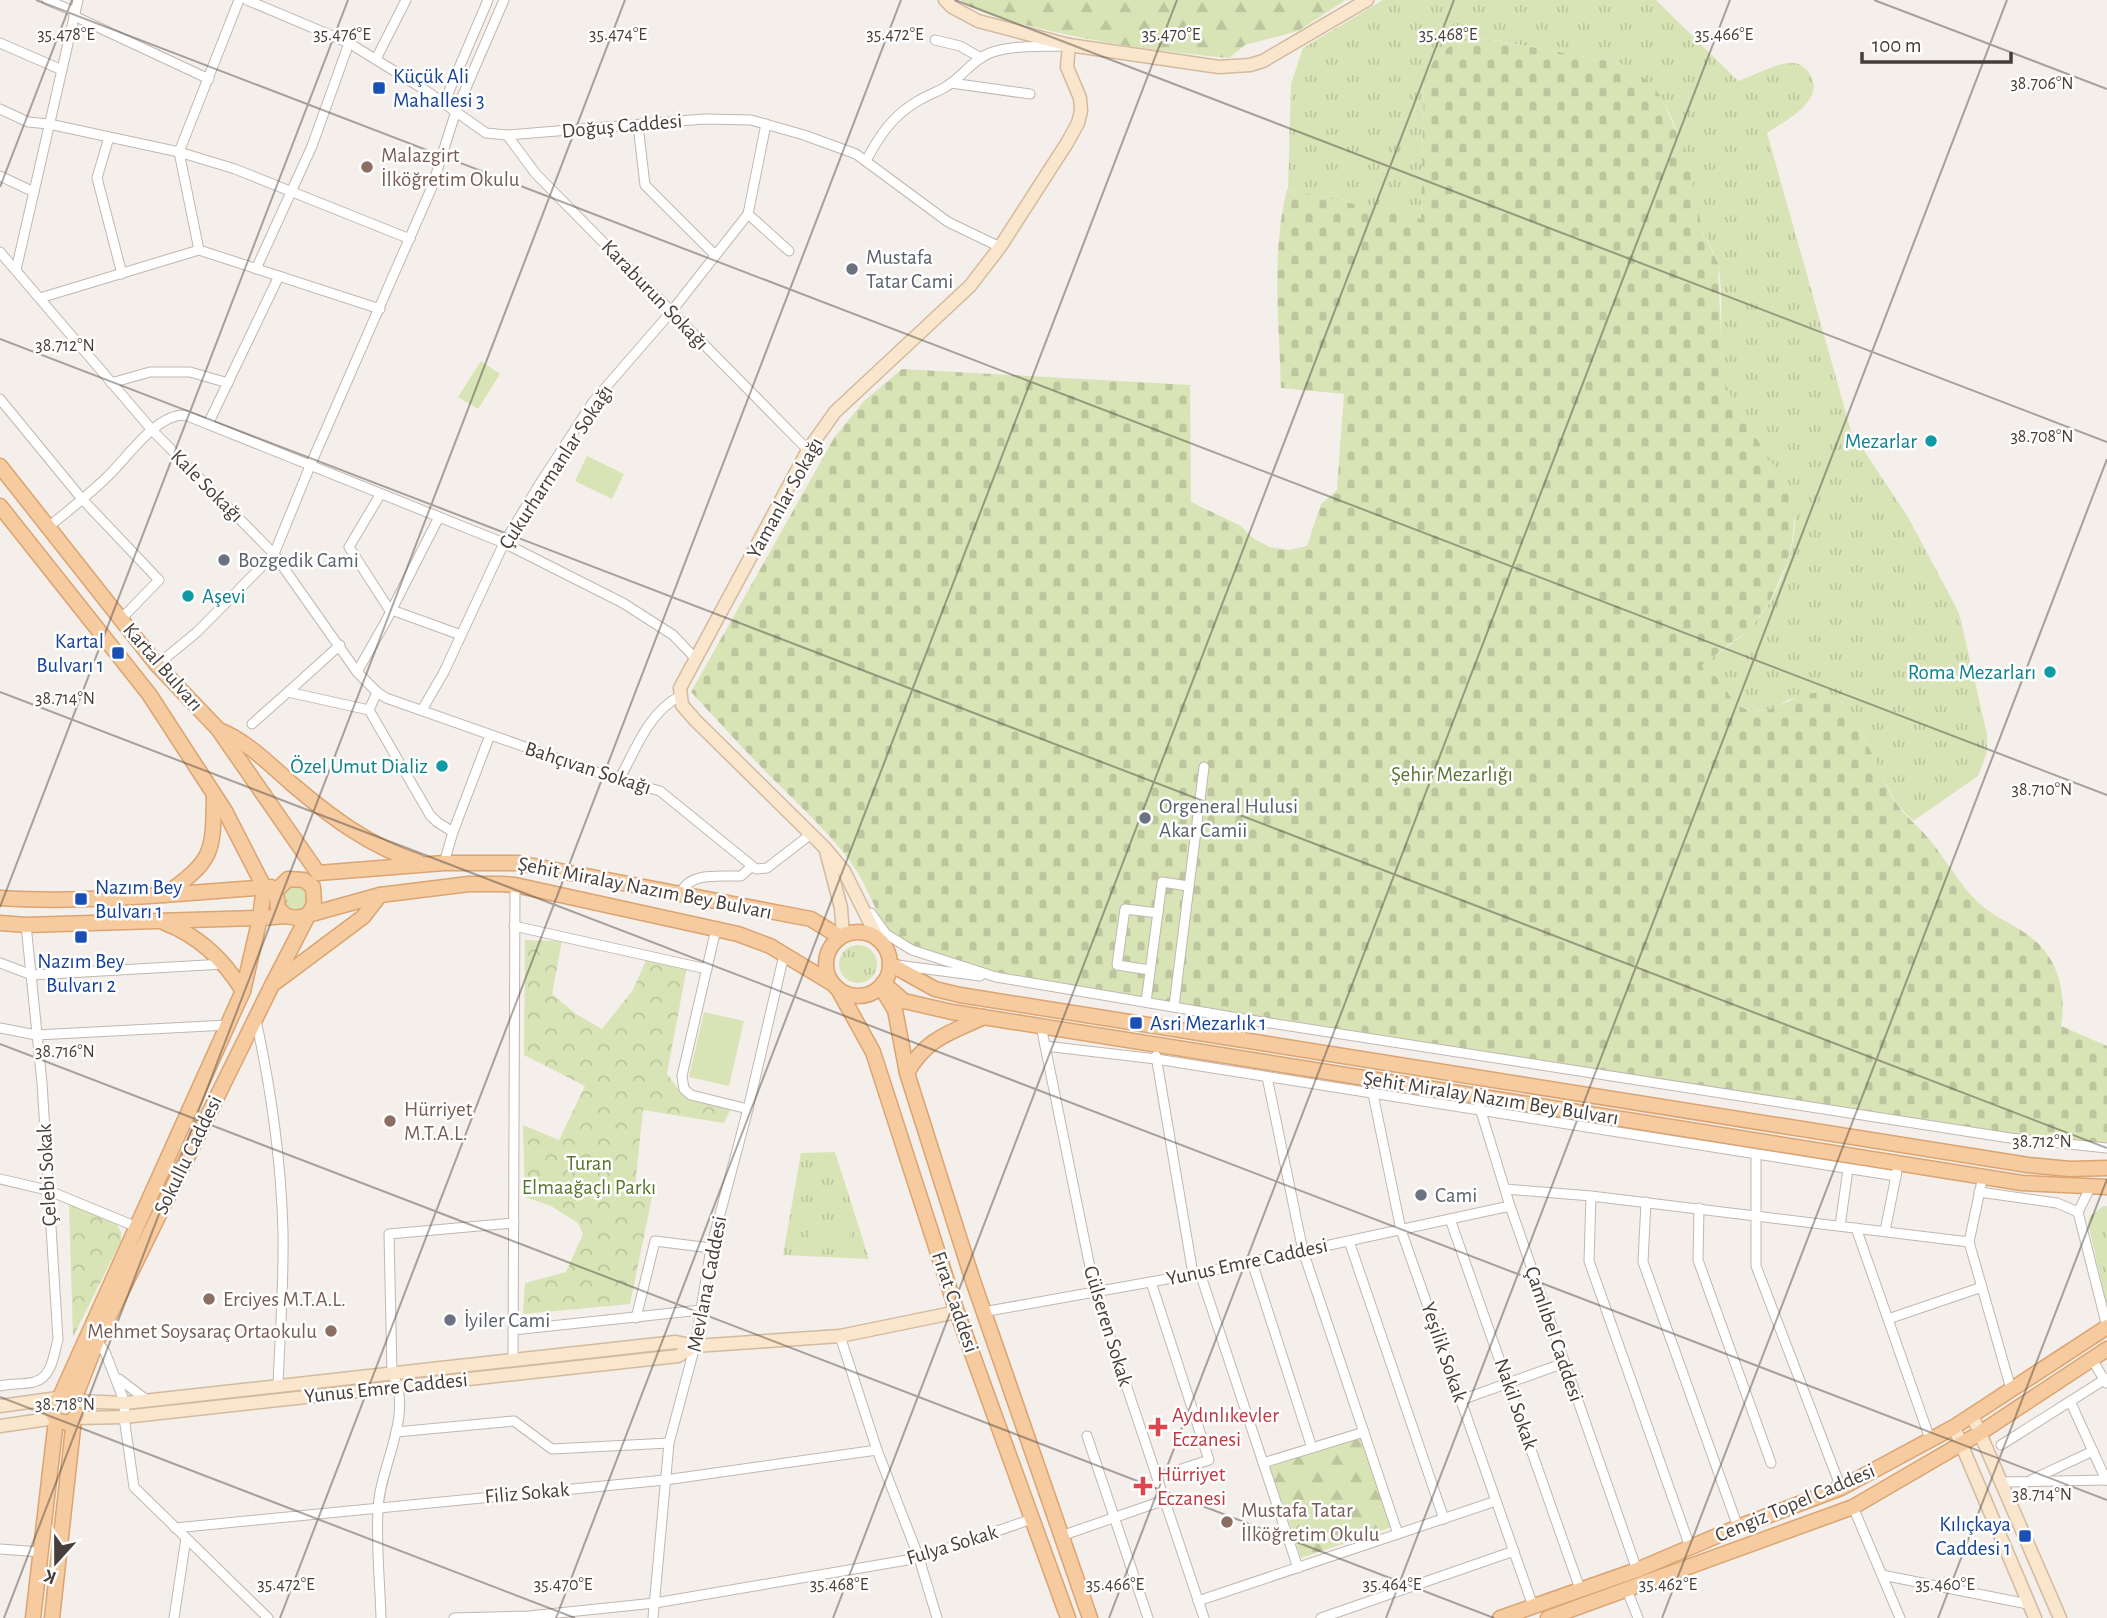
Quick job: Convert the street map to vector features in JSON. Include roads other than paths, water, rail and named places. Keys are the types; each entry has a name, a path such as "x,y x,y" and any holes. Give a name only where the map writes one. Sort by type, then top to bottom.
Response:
{"main road":[{"name":"Kartal Bulvarı","path":"0,466 157,665 218,729 314,878"},
{"name":"Kartal Bulvarı","path":"0,506 149,694 272,887"},
{"path":"218,729 236,736 356,834 382,849 426,865"},
{"path":"162,896 195,872 208,855 213,840 214,794"},
{"name":"Şehit Miralay Nazım Bey Bulvarı","path":"314,878 444,863 518,863 811,919 842,936"},
{"path":"0,898 29,900 162,896 272,887 293,878 314,878 315,899 308,913 298,918 286,916 26,925 0,923"},
{"name":"Şehit Miralay Nazım Bey Bulvarı","path":"308,913 380,895 469,884 515,885 755,940 836,987"},
{"path":"272,887 276,902 286,916"},
{"name":"Sokullu Caddesi","path":"67,1399 137,1227 243,991 260,918 272,887"},
{"path":"272,985 363,917 380,895"},
{"name":"Sokullu Caddesi","path":"67,1399 308,913"},
{"path":"160,921 200,941 224,964 243,991"},
{"path":"861,932 878,939 886,948 890,964 882,985 867,994 857,996 836,987 827,973 826,961 831,945 842,936 861,932"},
{"name":"Şehit Miralay Nazım Bey Bulvarı","path":"890,964 936,989 960,995 2028,1166 2107,1168"},
{"name":"Şehit Miralay Nazım Bey Bulvarı","path":"882,985 904,1001 1041,1026 1155,1052 1897,1169 1983,1176 2022,1183 2107,1187"},
{"name":"Fırat Caddesi","path":"882,985 895,1010 907,1073 983,1312 1090,1618"},
{"name":"Fırat Caddesi","path":"836,987 873,1052 957,1312 1068,1618"},
{"path":"907,1073 923,1050 938,1038 984,1017"},
{"name":"Cengiz Topel Caddesi","path":"1500,1618 1637,1570 1738,1527 1841,1488 1954,1427 2107,1327"},
{"name":"Cengiz Topel Caddesi","path":"1548,1618 1853,1507 1980,1433 2107,1349"},
{"path":"33,1618 56,1419 51,1408 67,1399 79,1409 75,1419 52,1618"},
{"path":"56,1419 66,1423 75,1419"}],"street":[{"path":"47,0 209,79"},
{"path":"16,271 78,0"},
{"path":"199,250 179,152 239,0"},
{"name":"Doğuş Caddesi","path":"247,0 349,43 486,132 507,135 704,120 751,120 856,154 948,222 1000,247"},
{"path":"376,59 405,0"},
{"path":"444,103 488,0"},
{"path":"157,665 197,632 274,554 432,187 456,111 504,0"},
{"path":"945,0 978,21 1069,45 1219,67 1250,65 1276,54 1367,0"},
{"path":"935,40 960,46 981,58"},
{"path":"0,43 62,70"},
{"path":"256,268 312,146 349,43"},
{"path":"866,161 878,138 894,118 917,101 951,83 991,52 1010,48 1069,45"},
{"name":"Yamanlar Sokağı","path":"680,696 682,679 808,450 835,412 970,286 1000,247 1079,124 1080,99 1067,67 1069,45"},
{"path":"951,83 1030,94"},
{"path":"0,109 28,122 50,124 179,152 236,169 410,239"},
{"path":"766,124 748,214 789,251"},
{"path":"638,125 645,185 714,254"},
{"name":"Karaburun Sokağı","path":"507,135 536,174 808,450"},
{"path":"109,137 97,178 122,274"},
{"path":"0,176 34,192"},
{"name":"Çukurharmanlar Sokağı","path":"422,710 444,672 503,543 593,402 671,312 748,214"},
{"path":"40,298 199,250 380,309"},
{"name":"Kale Sokağı","path":"0,252 152,430 274,554 357,672 377,692"},
{"path":"208,424 279,276"},
{"path":"111,383 150,372 190,372 229,383"},
{"path":"0,399 82,499 159,580 121,619"},
{"path":"47,528 107,478 152,430 174,416 191,416 503,543 623,603 673,635 695,659"},
{"path":"380,495 349,547 392,611 461,635"},
{"path":"357,672 392,611 439,517"},
{"path":"252,724 340,645"},
{"path":"288,692 369,710 430,815 453,832"},
{"path":"369,710 377,692"},
{"name":"Bahçıvan Sokağı","path":"377,692 619,780 664,793 751,867"},
{"path":"619,780 654,715 680,696 682,705 695,720 845,871 878,939"},
{"path":"444,863 490,734"},
{"path":"1174,1006 1204,767"},
{"path":"681,893 692,879 741,876 751,867 761,870 766,868 811,834"},
{"path":"825,848 841,908 842,936"},
{"path":"1146,1002 1162,882 1188,886"},
{"path":"513,1360 515,885"},
{"path":"862,905 886,934 912,950 996,977"},
{"path":"1150,970 1117,965 1125,909 1158,914"},
{"name":"Çelebi Sokak","path":"0,1386 36,1382 41,1379 51,1365 58,1339 42,1083 26,925"},
{"path":"514,926 707,969"},
{"path":"716,929 682,1085 691,1095 748,1110"},
{"name":"Mevlana Caddesi","path":"653,1618 669,1443 695,1346 711,1248 748,1110 784,955"},
{"path":"0,963 32,975 224,964"},
{"path":"890,964 996,977 2010,1138 2107,1148"},
{"path":"256,1018 271,1095 282,1198 283,1263 278,1385"},
{"path":"0,1028 36,1034 228,1025"},
{"name":"Gülseren Sokak","path":"1041,1026 1095,1292 1204,1618"},
{"path":"1045,1046 1155,1052 1267,1077 1373,1094 1478,1103 1599,1130 1756,1155 1847,1169 1897,1169 1885,1231"},
{"path":"1155,1052 1197,1274 1298,1568"},
{"path":"1267,1077 1303,1251 1398,1534"},
{"name":"Yeşilik Sokak","path":"1373,1094 1401,1230 1533,1606"},
{"name":"Çamlıbel Caddesi","path":"1478,1103 1510,1206 1637,1570"},
{"path":"1756,1155 1756,1266 1841,1488"},
{"path":"1840,1226 1847,1169"},
{"path":"1983,1176 1969,1242 2011,1389"},
{"path":"0,1179 47,1190 137,1227"},
{"path":"2090,1188 2078,1212 2107,1327"},
{"path":"1505,1189 1591,1195 1969,1242"},
{"path":"1979,1192 2057,1203 2078,1212"},
{"path":"1591,1195 1589,1261 1690,1547"},
{"path":"1646,1202 1643,1262 1738,1527"},
{"name":"Yunus Emre Caddesi","path":"983,1312 1197,1274 1510,1206"},
{"path":"1699,1208 1698,1260 1772,1463"},
{"name":"Nakil Sokak","path":"1450,1219 1580,1589"},
{"path":"380,1618 378,1507 396,1432 399,1386 392,1373 389,1234 514,1223"},
{"path":"1856,1228 1930,1440"},
{"path":"636,1318 655,1241 711,1248"},
{"path":"1349,1241 1444,1519"},
{"path":"1252,1262 1312,1448"},
{"path":"1151,1282 1209,1460 1157,1477"},
{"path":"1888,1319 1982,1287"},
{"path":"513,1330 701,1310"},
{"name":"Yunus Emre Caddesi","path":"0,1406 67,1399 125,1403 148,1401 676,1342 695,1346 840,1336 957,1312"},
{"path":"840,1336 877,1450 919,1558 937,1618"},
{"path":"97,1341 105,1352 125,1403 124,1418 134,1487 268,1618"},
{"name":"Yunus Emre Caddesi","path":"75,1419 124,1418 678,1356 695,1346"},
{"path":"2001,1445 2106,1381 2092,1359"},
{"path":"1461,1400 1564,1363"},
{"path":"113,1374 129,1389 148,1401"},
{"path":"2002,1482 2107,1480 2070,1401"},
{"path":"1972,1415 2060,1618"},
{"path":"0,1426 56,1419"},
{"path":"396,1432 513,1421 552,1449 669,1443"},
{"path":"1954,1427 2035,1618"},
{"path":"1263,1463 1364,1432"},
{"path":"1087,1436 1148,1618"},
{"name":"Filiz Sokak","path":"176,1528 665,1480 877,1450"},
{"path":"2028,1482 2093,1451"},
{"path":"1061,1536 1165,1500"},
{"path":"1198,1601 1496,1501"},
{"path":"1853,1507 1900,1618"},
{"name":"Fulya Sokak","path":"454,1618 529,1617 655,1603 919,1558 1032,1519"},
{"path":"174,1618 186,1538"},
{"path":"0,1549 41,1552"},
{"path":"1321,1618 1514,1551"},
{"path":"1882,1575 2028,1604"},
{"path":"1627,1590 1637,1618"}],"place":[{"name":"Küçük Ali Mahallesi 3","path":"379,88"},
{"name":"Malazgirt İlköğretim Okulu","path":"367,167"},
{"name":"Mustafa Tatar Cami","path":"852,269"},
{"name":"Mezarlar","path":"1931,441"},
{"name":"Bozgedik Cami","path":"224,560"},
{"name":"Aşevi","path":"188,596"},
{"name":"Kartal Bulvarı 1","path":"118,653"},
{"name":"Roma Mezarları","path":"2050,672"},
{"name":"Özel Umut Dializ","path":"442,766"},
{"name":"Orgeneral Hulusi Akar Camii","path":"1145,818"},
{"name":"Nazım Bey Bulvarı 1","path":"81,899"},
{"name":"Nazım Bey Bulvarı 2","path":"81,937"},
{"name":"Asri Mezarlık 1","path":"1136,1023"},
{"name":"Hürriyet M.T.A.L.","path":"390,1121"},
{"name":"Cami","path":"1421,1195"},
{"name":"Erciyes M.T.A.L.","path":"209,1299"},
{"name":"İyiler Cami","path":"450,1320"},
{"name":"Mehmet Soysaraç Ortaokulu","path":"331,1331"},
{"name":"Aydınlıkevler Eczanesi","path":"1158,1427"},
{"name":"Hürriyet Eczanesi","path":"1143,1486"},
{"name":"Mustafa Tatar İlköğretim Okulu","path":"1227,1522"},
{"name":"Kılıçkaya Caddesi 1","path":"2025,1536"}],"park label":[{"name":"Şehir Mezarlığı","path":"1452,774"},
{"name":"Turan Elmaağaçlı Parkı","path":"589,1175"}]}
